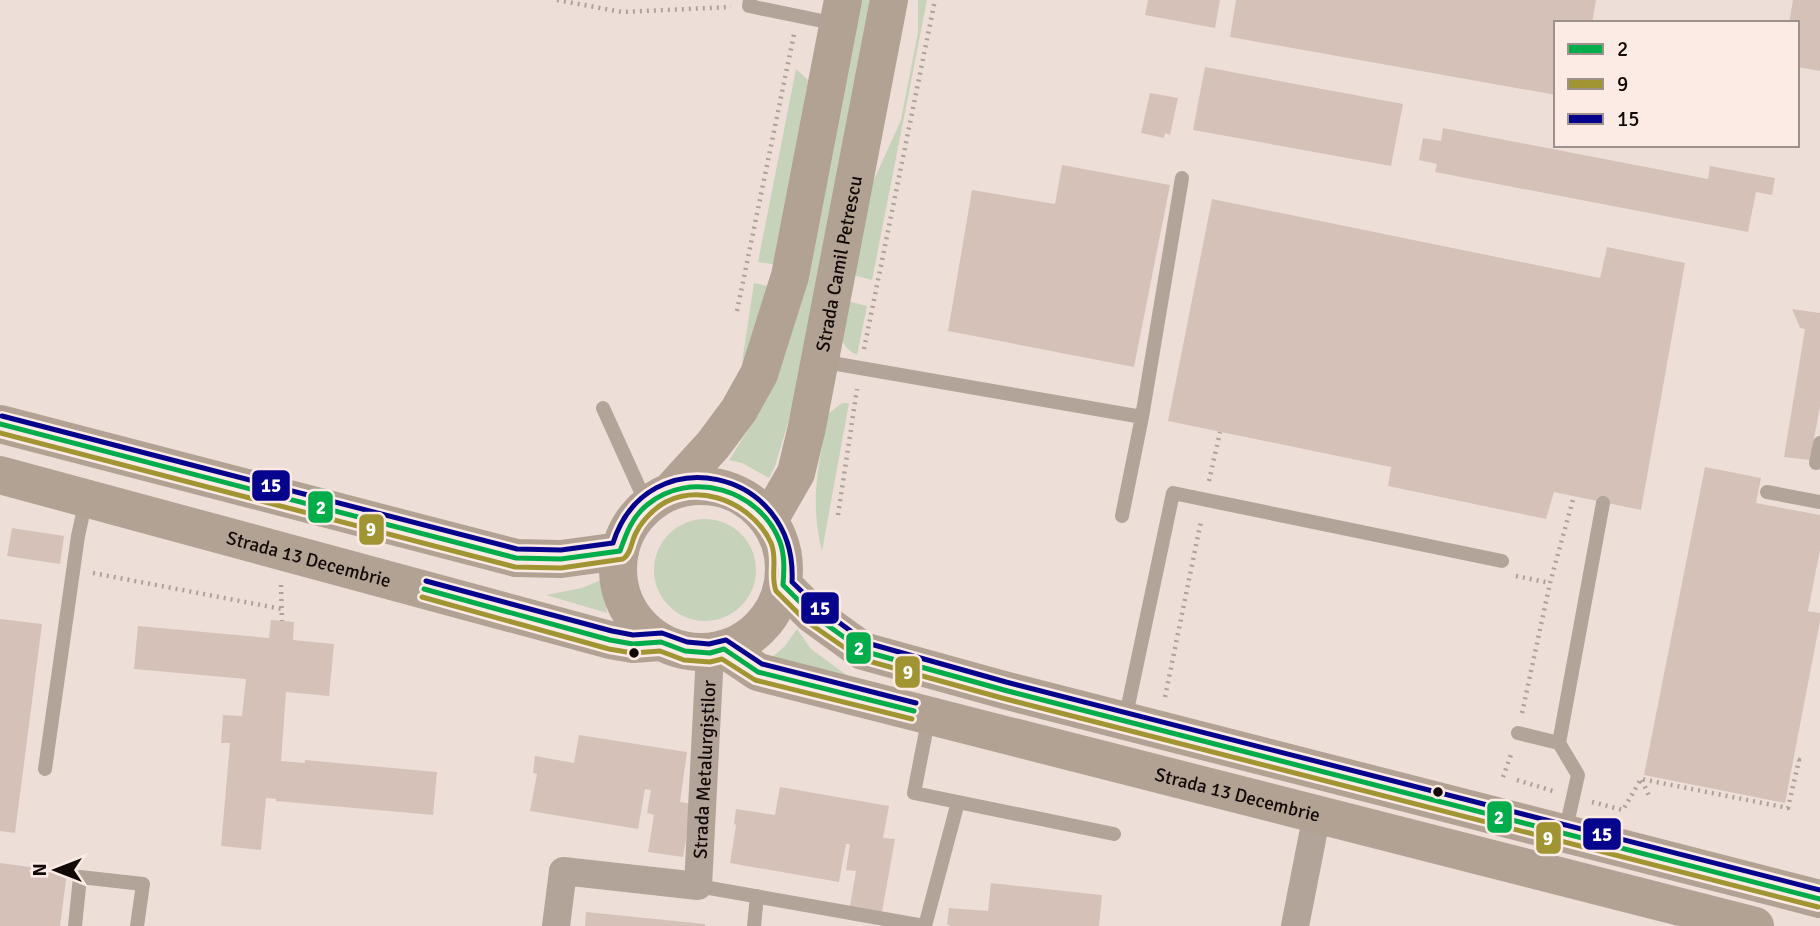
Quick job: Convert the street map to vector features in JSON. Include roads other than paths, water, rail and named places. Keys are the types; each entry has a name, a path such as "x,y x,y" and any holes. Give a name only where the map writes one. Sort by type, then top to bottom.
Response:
{"main road":[{"name":"Strada Camil Petrescu","path":"769,520 796,473 889,0"},
{"path":"659,498 713,444 739,410 760,374 790,276 841,12"},
{"path":"0,424 516,558 561,559 620,551"},
{"name":"Strada 13 Decembrie","path":"0,475 610,640 633,644 661,642"},
{"path":"659,498 698,485 724,488 749,500 769,520 779,540 784,563 783,585 772,614 751,636 717,651"},
{"name":"Strada 13 Decembrie","path":"659,498 630,525 620,551 617,571 628,610 640,627 661,642 685,651 717,651 758,672 1317,814 1706,920 1755,926"},
{"path":"783,585 835,633 863,651 1820,900"}],"street":[{"name":"Strada Metalurgiștilor","path":"556,926 563,870 698,886 717,651"},
{"path":"1295,926 1317,814"}],"lane":[{"path":"750,3 797,16 841,12"},
{"path":"1122,516 1142,417 1182,178"},
{"path":"820,361 1142,417"},
{"path":"603,408 659,498"},
{"path":"1816,463 1820,443"},
{"path":"1124,721 1173,492 1502,561"},
{"path":"1767,492 1820,502"},
{"path":"45,769 86,498"},
{"path":"1564,834 1578,775 1559,743 1603,503"},
{"path":"930,715 914,793 1114,834"},
{"path":"1518,733 1559,743"},
{"path":"925,926 958,802"},
{"path":"75,926 80,877 143,884 137,926"},
{"name":"Strada Metalurgiștilor","path":"698,886 925,926"},
{"path":"754,926 757,896"}]}
